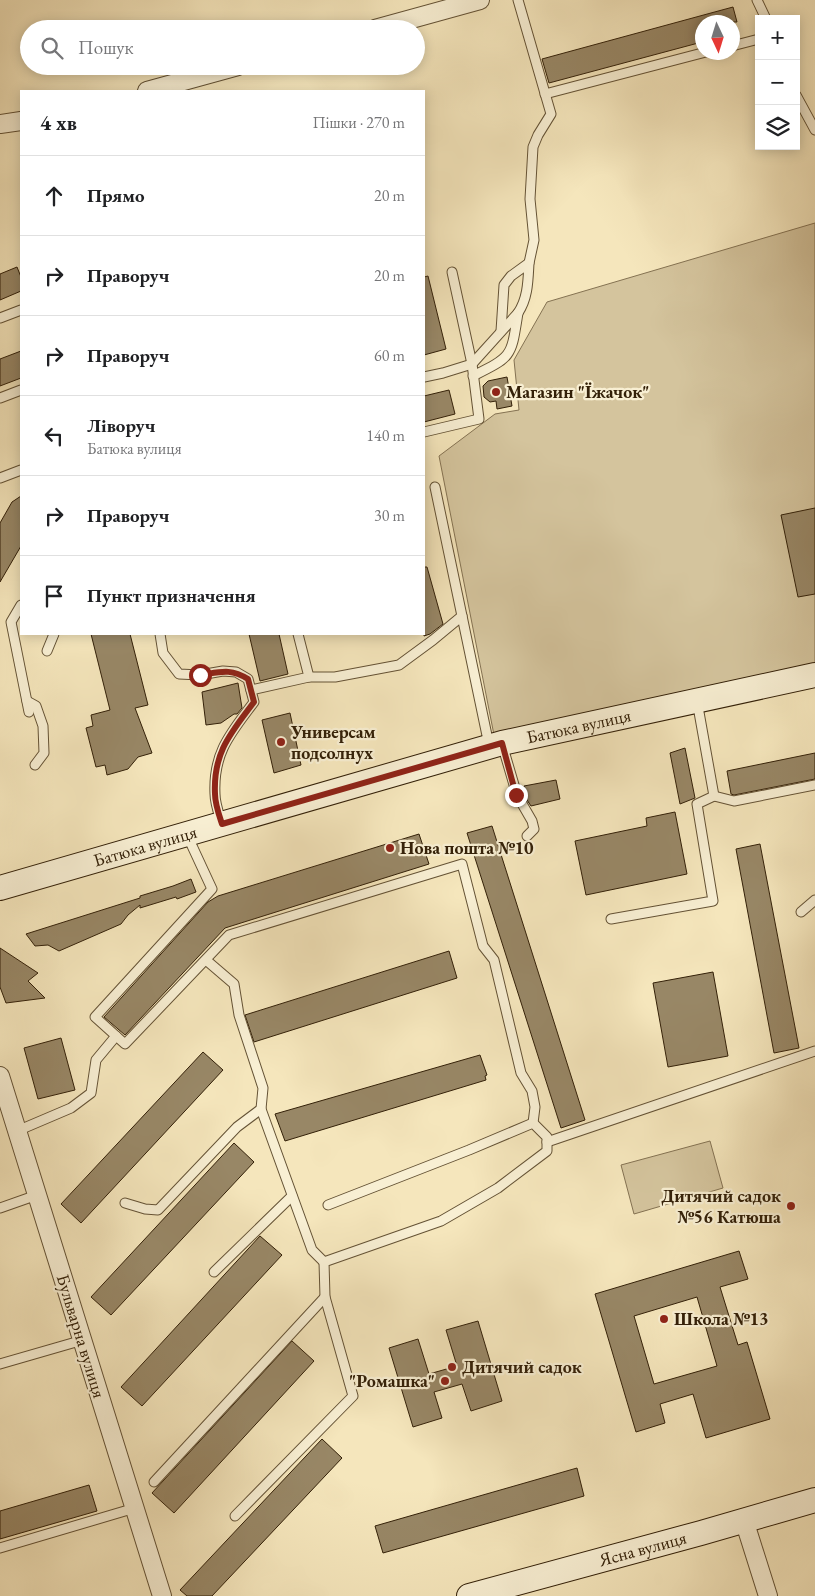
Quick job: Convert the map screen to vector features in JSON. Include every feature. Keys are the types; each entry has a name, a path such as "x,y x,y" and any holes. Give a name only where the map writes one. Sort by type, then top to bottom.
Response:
{"street":[{"path":"408,20 480,0"},
{"path":"150,90 205,75"},
{"path":"0,124 20,121"},
{"name":"Батюка вулиця","path":"0,888 496,745 815,676"},
{"name":"Бульварна вулиця","path":"0,1076 162,1596"},
{"name":"Ясна вулиця","path":"469,1596 815,1500"},
{"path":"744,1520 768,1596"}],"lane":[{"path":"425,377 472,364 524,304 529,262 534,240 530,199 533,146 551,114 518,0"},
{"path":"757,0 764,15"},
{"path":"740,44 755,40"},
{"path":"545,94 695,55"},
{"path":"800,102 815,130"},
{"path":"501,332 504,285 511,276 529,262"},
{"path":"425,432 479,419 472,364 452,272"},
{"path":"0,318 20,310"},
{"path":"473,376 503,360 510,353 518,313"},
{"path":"0,398 20,390"},
{"path":"0,478 20,470"},
{"path":"435,487 462,616 496,745 516,795 532,821 534,829 526,836"},
{"path":"20,608 11,622 29,712"},
{"path":"251,690 309,677 335,677 398,665 462,616"},
{"path":"47,651 54,635"},
{"path":"160,635 163,653 179,674 200,675 222,671 236,672 248,679 254,702 226,740 216,764 215,795 222,824"},
{"path":"298,635 309,677"},
{"path":"27,701 36,706 43,726 44,753 35,765"},
{"path":"697,701 714,796"},
{"path":"611,919 713,901 697,804 714,796 734,801 815,785"},
{"path":"186,834 212,889 95,1017 125,1044 229,935 462,864 483,946 494,960 521,1073 532,1091 535,1107 532,1123"},
{"path":"801,912 815,900"},
{"path":"206,960 234,984 239,1015 263,1088 261,1109 312,1250 324,1262 325,1297 353,1396 235,1516"},
{"path":"17,1131 71,1108 91,1093 96,1060 116,1036"},
{"path":"547,1142 815,1051"},
{"path":"125,1202 145,1209 158,1210 237,1126 261,1109"},
{"path":"324,1262 441,1221 498,1188 548,1151 547,1137 532,1123"},
{"path":"328,1205 470,1150 532,1123"},
{"path":"0,1208 37,1196"},
{"path":"214,1272 292,1196"},
{"path":"154,1482 325,1297"},
{"path":"0,1363 82,1340"},
{"path":"0,1548 135,1508"}],"shaded area":[{"path":"815,223 815,663 494,735 439,456 495,414 519,410 514,360 547,302"},
{"path":"710,1141 723,1188 634,1214 621,1165"}],"building":[{"path":"733,7 735,15 704,15"},
{"path":"695,17 695,44 549,83 542,59"},
{"path":"17,267 20,274 20,291 0,300 0,274"},
{"path":"428,276 446,349 425,355 425,277"},
{"path":"20,351 20,378 0,386 0,359"},
{"name":"Магазин \"Їжачок\"","path":"507,377 512,406 497,409 496,401 490,402 484,397 483,386 488,381"},
{"path":"449,390 455,414 425,422 425,396"},
{"path":"20,497 20,548 0,582 0,523 12,502"},
{"path":"815,508 815,594 798,597 781,515"},
{"path":"425,567 427,567 443,624 430,634 424,636"},
{"path":"91,635 130,635 148,705 135,708 152,753 138,757 128,769 107,775 105,765 96,767 86,728 93,726 91,715 110,710"},
{"path":"249,635 279,635 288,674 260,681"},
{"path":"238,683 242,708 237,714 221,723 206,725 202,692"},
{"name":"Универсам подсолнух","path":"290,713 301,765 274,773 262,720"},
{"path":"685,748 695,798 680,804 670,753"},
{"path":"815,753 815,779 734,795 731,794 727,771"},
{"path":"556,780 560,799 531,806 527,800 524,786"},
{"path":"675,812 687,874 586,895 575,841 647,826 646,818"},
{"path":"492,826 585,1120 561,1128 467,833"},
{"path":"419,834 429,864 225,928 125,1035 104,1017 208,902 218,896"},
{"path":"760,844 799,1048 774,1053 736,849"},
{"path":"191,879 196,892 177,899 176,897 140,908 140,905 121,924 59,951 48,945 35,946 26,934 140,898 140,896"},
{"path":"0,948 38,973 28,981 45,998 6,1003 0,987"},
{"path":"449,951 457,978 254,1042 245,1015"},
{"path":"713,972 728,1056 668,1067 653,983"},
{"path":"61,1038 75,1090 38,1099 24,1048"},
{"path":"203,1052 223,1070 81,1223 61,1204"},
{"path":"480,1055 487,1075 485,1076 486,1080 285,1141 275,1114"},
{"path":"234,1143 254,1162 111,1315 91,1297"},
{"path":"260,1236 282,1255 142,1406 121,1387"},
{"path":"739,1251 748,1279 720,1287 738,1345 747,1342 770,1419 706,1438 693,1394 660,1404 665,1423 636,1432 595,1294","holes":["697,1297 717,1366 654,1384 634,1316"]},
{"path":"478,1321 502,1401 471,1411 462,1384 434,1392 442,1418 413,1427 389,1348 418,1339 429,1374 457,1366 446,1330"},
{"path":"292,1341 314,1361 174,1513 152,1493"},
{"path":"322,1439 342,1458 212,1596 187,1596 180,1590"},
{"path":"577,1468 584,1496 383,1553 375,1526"},
{"path":"89,1485 97,1511 0,1539 0,1511"}],"place":[{"name":"Магазин \"Їжачок\"","path":"496,392"},
{"name":"Универсам подсолнух","path":"281,742"},
{"name":"Нова пошта №10","path":"390,848"},
{"name":"Дитячий садок №56 Катюша","path":"791,1206"},
{"name":"Школа №13","path":"664,1319"},
{"name":"Дитячий садок","path":"452,1367"},
{"name":"\"Ромашка\"","path":"445,1381"}],"route":[{"path":"200,675 222,671 236,672 248,679 254,702 226,740 216,764 215,795 222,824 502,743 516,795"}]}
